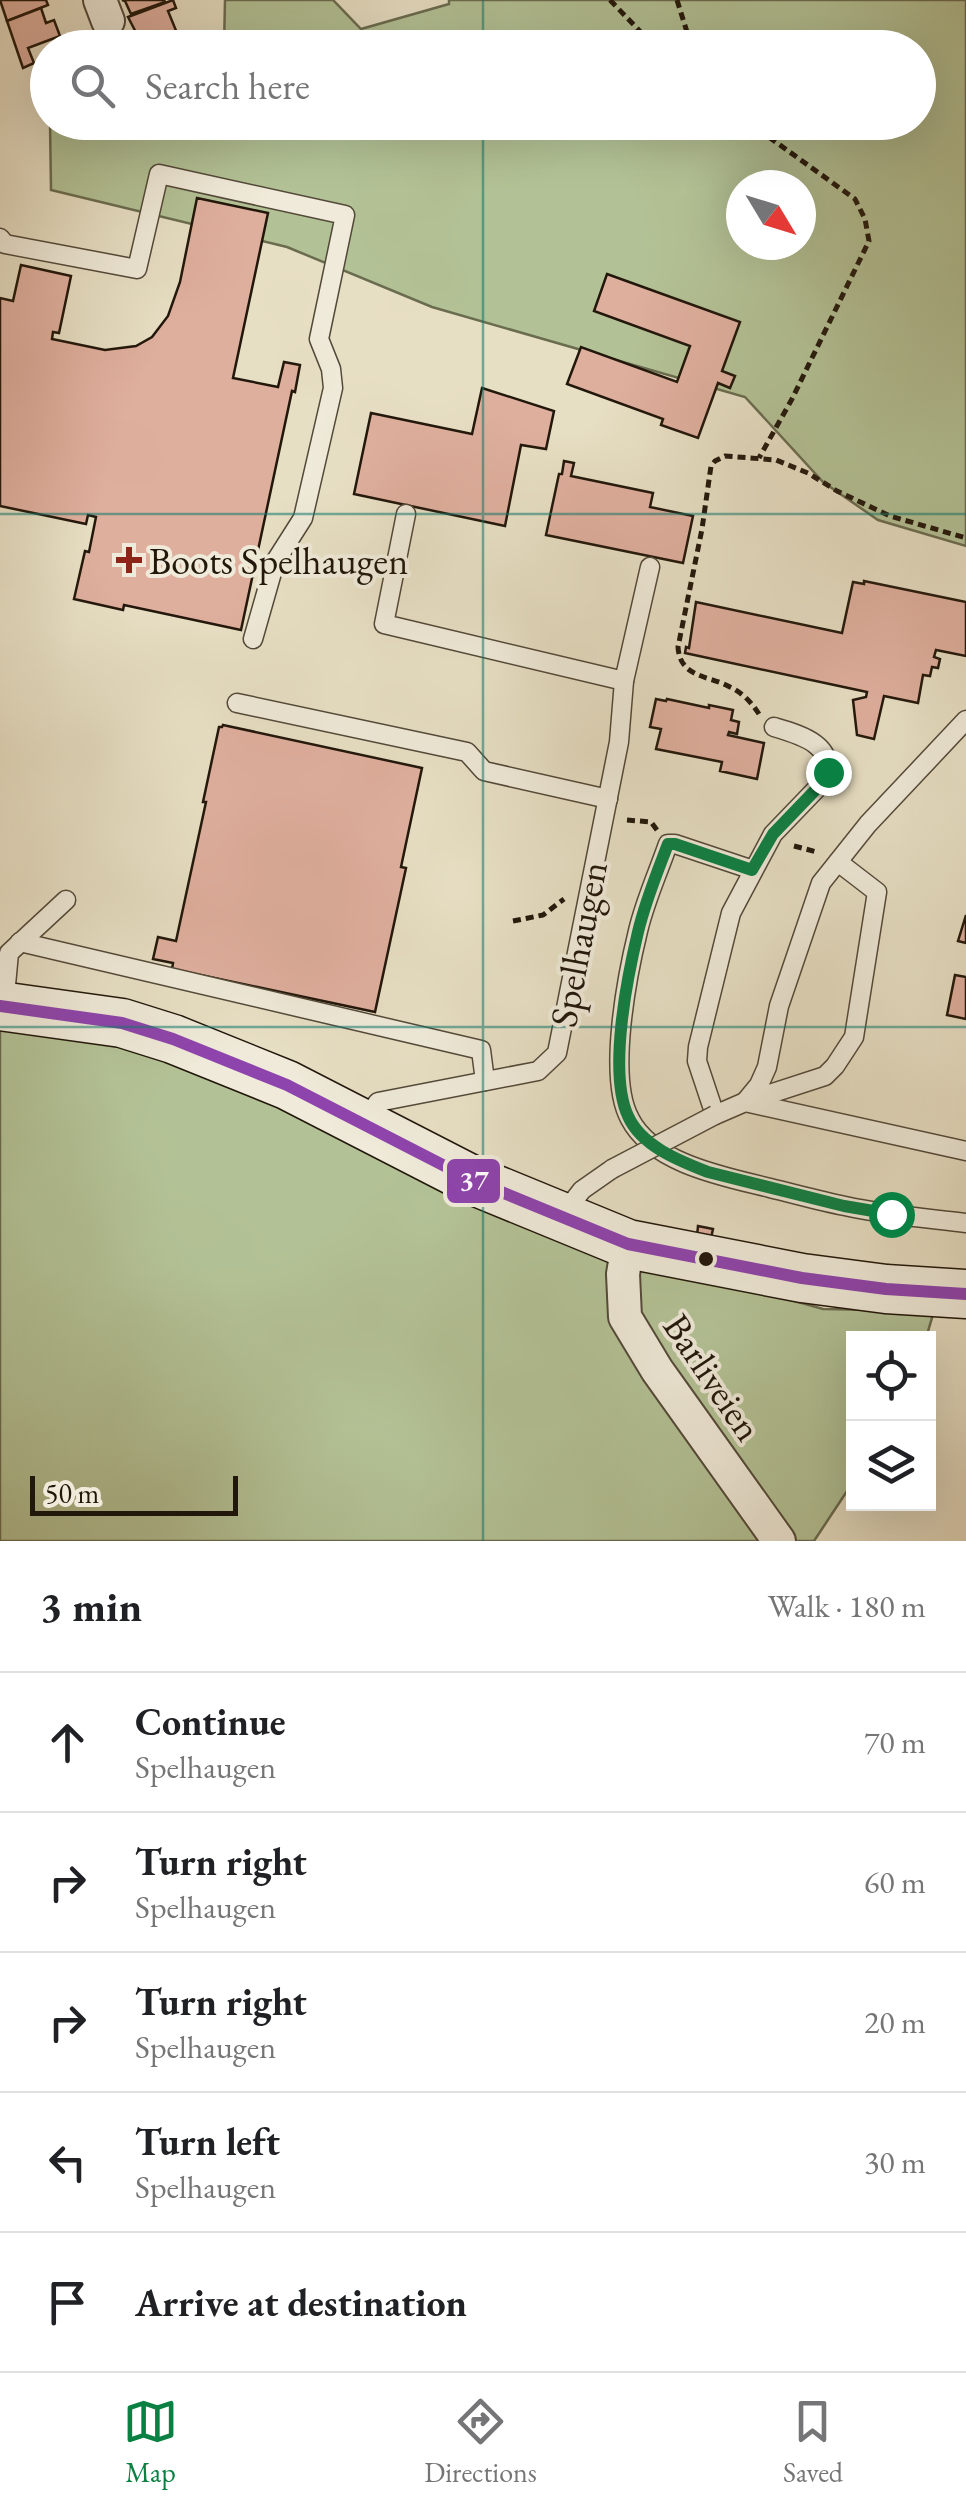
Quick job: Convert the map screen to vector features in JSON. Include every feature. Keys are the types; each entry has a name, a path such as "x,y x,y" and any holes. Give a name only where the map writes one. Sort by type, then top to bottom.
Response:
{"main road":[{"path":"2,1006 122,1024 172,1039 287,1085 472,1180 628,1244 802,1278 965,1295"}],"street":[{"name":"Barliveien","path":"628,1244 623,1274 625,1316 657,1370 779,1541"}],"lane":[{"path":"2,244 137,269 159,174 345,215 318,339 331,369 333,388 303,518 275,562 253,639"},
{"path":"406,514 384,624 624,681"},
{"name":"Spelhaugen","path":"362,1124 378,1102 538,1071 556,1052 619,742 624,681 650,568"},
{"path":"237,703 467,752 484,771 606,808"},
{"path":"745,1102 767,1067 780,1006 821,884 868,824 966,720"},
{"path":"715,1115 697,1062 698,1047 731,913 769,840 828,772 827,759 812,741 774,727"},
{"name":"Spelhaugen","path":"752,870 668,844 638,932 622,1017 622,1096 628,1117 637,1130 666,1153 708,1172 844,1206 966,1222"},
{"path":"560,1217 582,1190 612,1169 715,1115 825,1076 836,1066 854,1037 877,892 838,862"},
{"path":"2,1006 9,953 66,900"},
{"path":"20,942 481,1050 485,1081"},
{"path":"745,1102 966,1151"}],"path":[{"path":"610,0 639,30"},
{"path":"677,0 686,30"},
{"path":"759,458 869,240 865,219 854,199 773,140"},
{"path":"774,727 740,693 694,674 678,656 715,461 725,456 776,460 890,516 966,538"},
{"path":"606,808 650,822 668,844"},
{"path":"769,840 820,853 838,862"},
{"path":"513,921 543,915 567,897"}],"green space":[{"path":"225,0 333,0 361,29 449,4 449,0 966,0 966,546 878,520 823,482 745,397 432,307 287,247 51,190 50,140 936,140 936,30 224,30"},
{"path":"0,1029 137,1032 589,1244 823,1309 934,1311 928,1331 846,1331 846,1493 814,1541 0,1541"}],"building":[{"path":"0,0 46,0 48,5 7,21"},
{"path":"122,0 164,0 165,2 131,14"},
{"path":"173,0 176,8 168,11 176,30 135,30 128,17"},
{"path":"41,8 46,23 54,20 58,30 30,30 30,65 23,68 7,21"},
{"path":"197,198 268,213 233,378 278,387 284,362 300,365 241,630 124,605 123,610 74,599 96,517 88,515 86,524 0,506 0,298 13,301 21,265 71,276 59,333 53,332 52,339 105,350 136,346 152,337 168,316 180,282"},
{"path":"607,274 740,322 722,371 735,376 730,388 718,383 698,438 661,425 663,419 567,384 581,347 677,382 690,346 594,311"},
{"path":"482,388 554,411 546,449 521,445 505,526 354,494 371,413 472,434"},
{"path":"564,461 574,463 571,476 653,493 650,507 693,516 683,563 546,535"},
{"path":"853,582 966,602 966,656 936,650 938,668 932,667 930,676 923,675 918,703 884,696 874,739 857,735 853,700 866,697 867,692 685,653 696,602 842,633"},
{"path":"656,699 733,710 731,720 739,722 737,734 728,735 764,743 757,779 720,771 722,762 656,749 661,729 650,727"},
{"path":"219,727 422,768 401,867 406,868 375,1012 172,969 173,963 153,959 158,937 176,941"},
{"path":"966,915 966,943 958,941"},
{"path":"955,975 966,977 966,1019 947,1015"},
{"path":"698,1226 713,1229 711,1238 697,1236"}],"transit line":[{"name":"37","path":"0,1006 122,1023 173,1039 287,1085 472,1180 628,1244 802,1278 966,1294"}],"place":[{"name":"Boots Spelhaugen","path":"129,560"}],"route":[{"path":"828,772 773,834 752,870 668,844 638,932 622,1017 622,1096 637,1130 649,1142 688,1164 844,1206 891,1214"}]}
